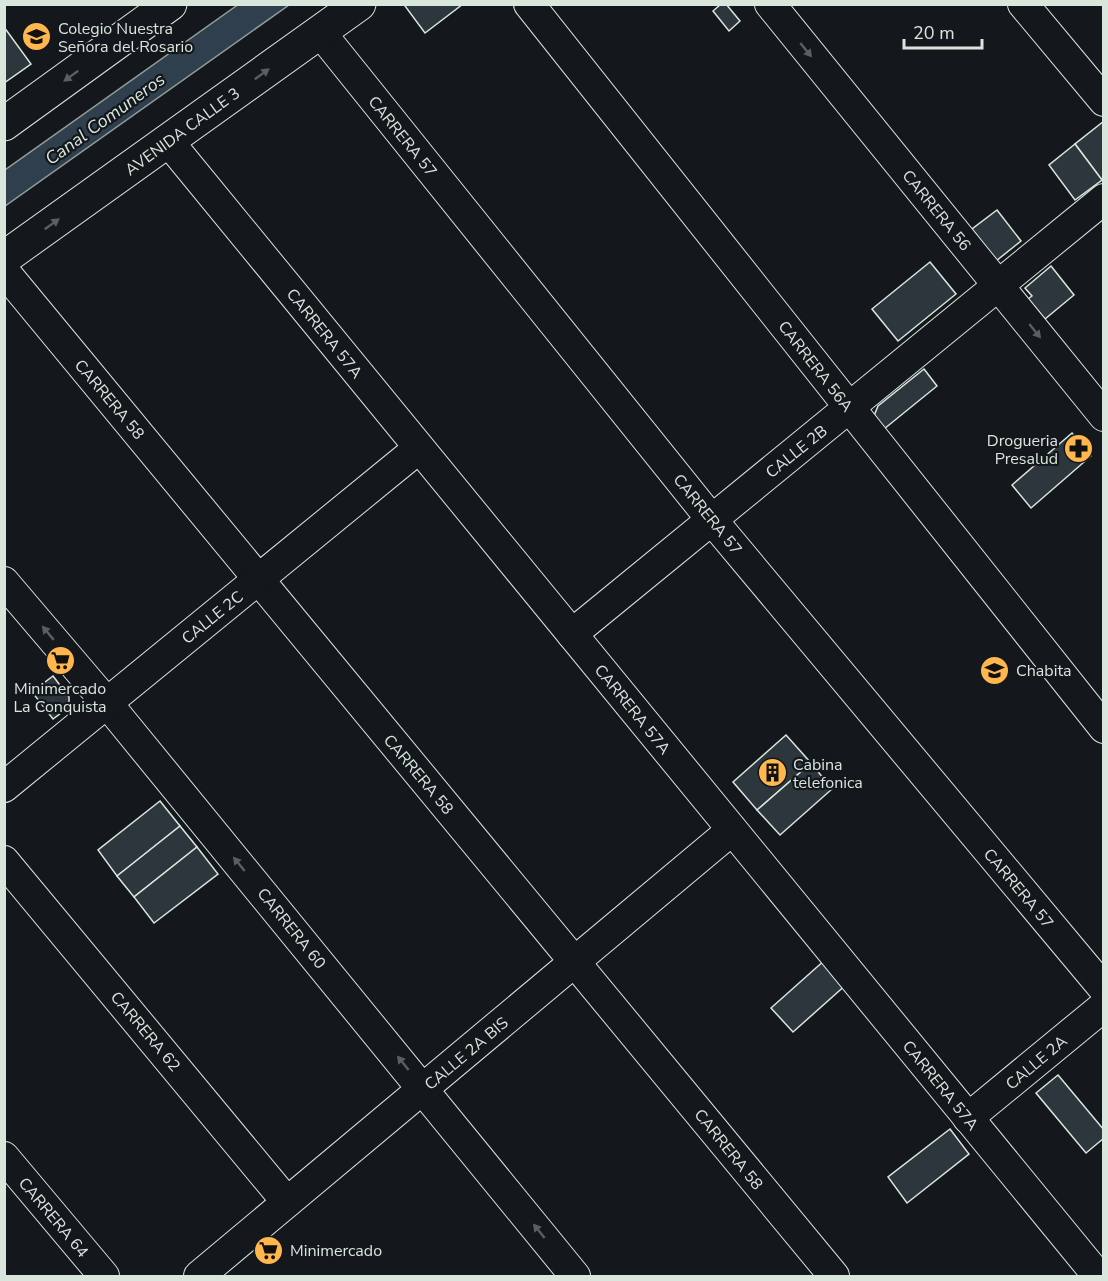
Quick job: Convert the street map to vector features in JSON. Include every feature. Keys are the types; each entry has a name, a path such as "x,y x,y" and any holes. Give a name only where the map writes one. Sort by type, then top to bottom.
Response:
{"main road":[{"path":"4,124 170,4"},
{"name":"AVENIDA CALLE 3","path":"4,258 359,4"}],"street":[{"name":"CARRERA 56A","path":"530,4 1104,728"},
{"name":"CARRERA 56","path":"770,4 1104,416"},
{"path":"1023,4 1104,101"},
{"name":"CARRERA 57","path":"320,32 712,520 1104,989"},
{"name":"CARRERA 57A","path":"168,141 968,1118 1098,1267"},
{"name":"CALLE 2B","path":"572,634 1104,199"},
{"name":"CARRERA 58","path":"4,271 834,1276"},
{"name":"CALLE 2C","path":"4,787 419,447"},
{"name":"CARRERA 60","path":"4,582 107,703 575,1276"},
{"name":"CALLE 2A BIS","path":"199,1276 732,830"},
{"name":"CARRERA 62","path":"4,861 287,1202"},
{"name":"CALLE 2A","path":"968,1118 1104,1006"},
{"name":"CARRERA 64","path":"4,1157 104,1276"}],"water":[{"name":"Canal Comuneros","path":"239,4 289,5 5,206 5,170"}],"building":[{"path":"406,4 463,4 425,33 405,6"},
{"path":"721,4 726,4 740,21 729,31 713,11"},
{"path":"4,27 31,64 4,83"},
{"path":"1104,121 1104,178 1102,180 1075,144"},
{"path":"1075,144 1102,180 1075,200 1049,165"},
{"path":"997,210 1021,241 996,261 972,229"},
{"path":"930,262 956,294 898,341 872,309"},
{"path":"1051,266 1074,295 1045,319 1028,299 1032,296 1025,288"},
{"path":"924,369 937,386 884,429 874,416 878,406"},
{"path":"1072,433 1091,456 1031,508 1012,485"},
{"path":"53,676 69,697 69,707 53,719 32,692"},
{"name":"Cabina telefonica","path":"786,735 811,763 757,810 733,782"},
{"name":"Cabina telefonica","path":"811,763 832,789 780,835 757,810"},
{"path":"160,801 180,826 117,876 98,850"},
{"path":"180,826 197,847 134,897 117,876"},
{"path":"197,847 218,874 154,923 134,897"},
{"path":"826,959 848,983 793,1032 771,1008"},
{"path":"1058,1075 1104,1130 1104,1138 1086,1153 1036,1093"},
{"path":"950,1129 969,1154 907,1203 888,1177"}],"place":[{"name":"Colegio Nuestra Señora del Rosario","path":"37,37"},
{"name":"Drogueria Presalud","path":"1079,449"},
{"name":"Minimercado La Conquista","path":"60,660"},
{"name":"Chabita","path":"995,670"},
{"name":"Cabina telefonica","path":"772,773"},
{"name":"Minimercado","path":"269,1250"}]}
